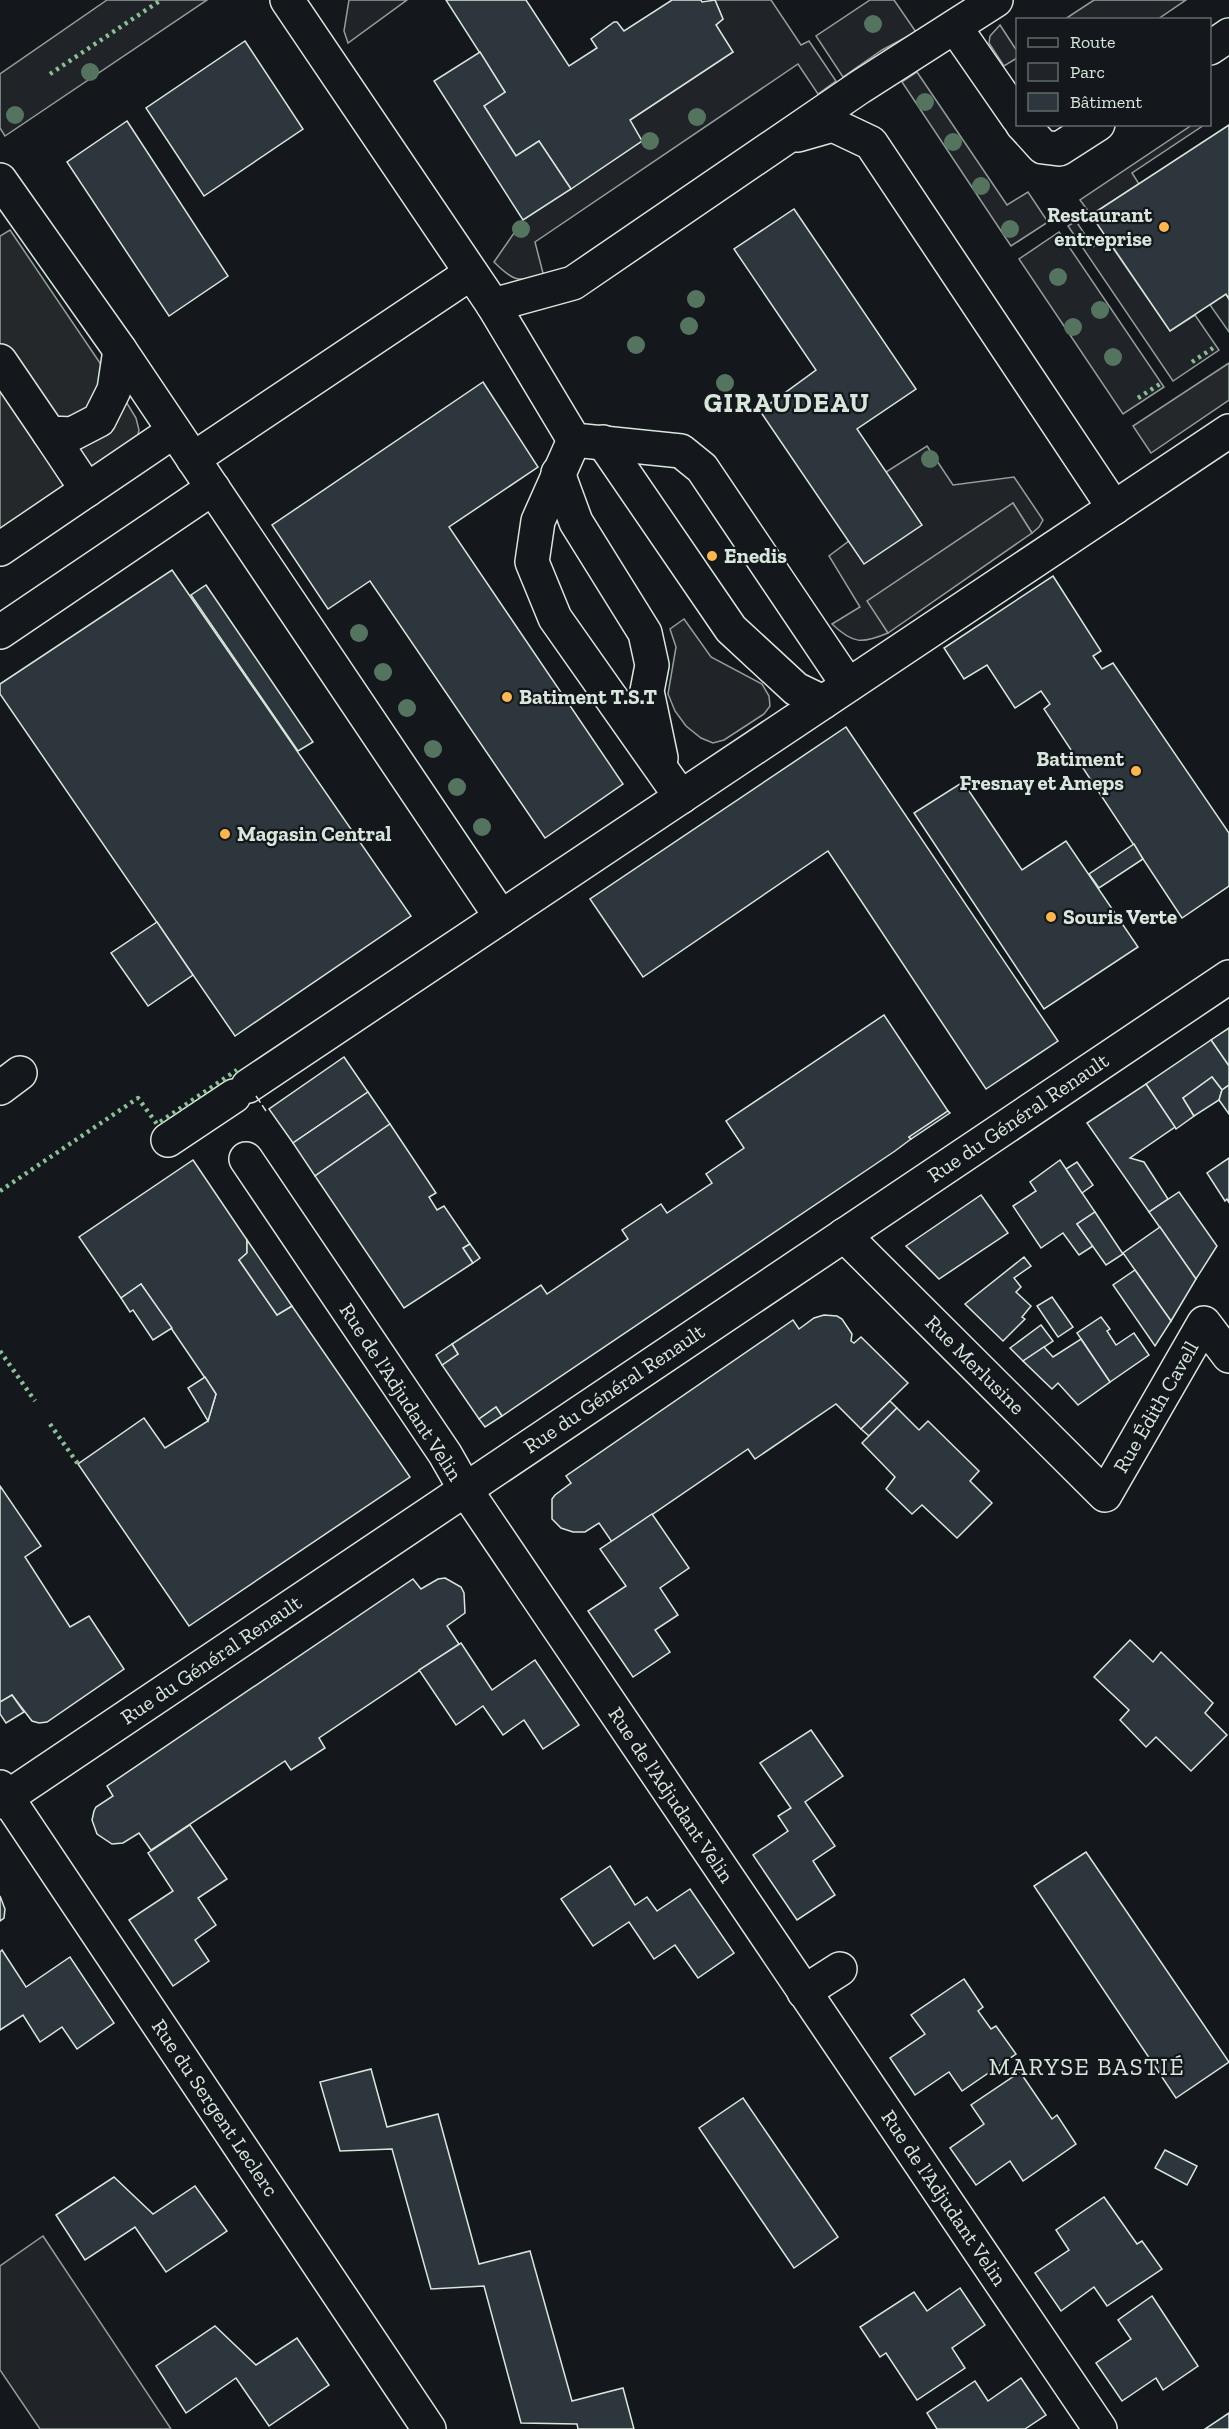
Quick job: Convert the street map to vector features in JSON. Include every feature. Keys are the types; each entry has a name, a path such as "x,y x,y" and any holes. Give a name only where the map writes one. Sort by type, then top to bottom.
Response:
{"street":[{"path":"287,0 493,305 589,441 730,629 796,688 836,694"},
{"path":"493,305 573,283 860,87 996,0"},
{"path":"955,27 1016,117"},
{"path":"1211,47 1229,35"},
{"path":"781,141 833,125 871,143 1114,508"},
{"path":"1024,126 1043,147 1059,149 1095,126"},
{"path":"0,180 120,350 501,917"},
{"path":"194,459 471,273"},
{"path":"49,434 72,434 99,420 114,390 120,350"},
{"path":"0,361 87,490"},
{"path":"2,544 174,431"},
{"path":"168,1140 501,917 672,784 836,694 1229,431"},
{"path":"589,441 558,473 538,521 532,562 555,618 672,784"},
{"path":"589,441 681,451 702,468 836,694"},
{"path":"558,473 576,522 645,633 651,665 648,690 672,784"},
{"path":"0,632 213,488"},
{"name":"Rue du Général Renault","path":"2,1796 465,1489 1229,976"},
{"name":"Rue de l'Adjudant Velin","path":"246,1159 445,1454 465,1489 1100,2429"},
{"name":"Rue Merlusine","path":"844,1235 1105,1495"},
{"name":"Rue Édith Cavell","path":"1105,1495 1204,1323 1229,1356"},
{"name":"Rue du Sergent Leclerc","path":"2,1796 429,2429"},
{"path":"804,1992 840,1969"}],"green space":[{"path":"107,0 207,0 5,136 0,128 0,74"},
{"path":"349,0 407,0 348,43 344,31"},
{"path":"715,0 771,0 801,45 809,41 836,81 818,94 798,64 535,242 544,277 521,279 506,273 494,262 523,220 642,141 630,120 733,52 716,25 723,19"},
{"path":"870,0 894,0 916,32 882,50 843,77 816,36"},
{"path":"1094,0 1186,0 1159,18 1067,18"},
{"path":"1000,25 1016,49 1016,59 1004,66 989,43 990,36"},
{"path":"917,72 1007,205 1028,192 1048,222 1011,246 902,82"},
{"path":"1191,126 1202,126 1132,173 1139,184 1091,215 1080,200"},
{"path":"1076,221 1093,247 1106,238 1170,331 1195,315 1219,350 1173,381 1068,226"},
{"path":"1059,232 1164,387 1123,414 1019,259"},
{"path":"1226,294 1229,299 1229,332 1210,305"},
{"path":"927,446 953,485 1014,477 1043,520 1032,533 1013,503 868,601 888,633 871,639 852,639 832,624 860,607 829,556 849,541 921,524 886,472"},
{"path":"684,619 711,657 762,684 769,696 770,706 764,714 724,740 713,743 701,738 686,726 675,711 668,694 676,647 670,629"},
{"path":"43,2236 171,2429 40,2429 0,2370 0,2266"}],"shaded area":[{"path":"10,230 125,400 136,418 139,430 127,480 0,566 0,236"},
{"path":"1229,363 1229,400 1151,453 1133,426"},
{"path":"1013,503 1032,533 888,633 867,601"}],"building":[{"path":"446,0 526,0 569,66 597,48 591,39 614,22 617,22 624,31 672,0 701,0 702,2 715,0 723,19 716,25 733,52 630,120 642,141 571,189 539,141 516,156 484,106 505,92"},
{"path":"245,41 303,129 204,196 146,108"},
{"path":"480,52 505,92 484,106 516,156 539,141 571,189 523,220 434,81"},
{"path":"127,121 228,276 169,316 67,162"},
{"name":"Restaurant entreprise","path":"1229,125 1229,299 1226,294 1170,331 1091,215"},
{"path":"794,209 916,389 857,429 922,525 864,564 760,411 816,370 734,249"},
{"name":"Batiment T.S.T","path":"483,382 538,467 449,527 623,784 545,838 370,581 328,609 272,525"},
{"name":"Magasin Central","path":"172,570 411,916 235,1036 0,694 0,684"},
{"name":"Batiment Fresnay et Ameps","path":"1053,576 1101,651 1093,656 1102,669 1113,663 1229,833 1229,886 1182,918 1044,709 1050,704 1041,691 1015,708 987,665 964,679 944,648"},
{"path":"206,585 313,742 298,751 191,595"},
{"path":"846,727 1058,1041 986,1089 828,851 643,977 590,899"},
{"name":"Souris Verte","path":"963,782 1022,870 1066,841 1138,947 1044,1009 914,813"},
{"path":"1134,844 1143,859 1099,888 1089,874"},
{"path":"157,922 193,975 148,1006 111,953"},
{"path":"884,1015 948,1111 909,1137 911,1139 895,1151 502,1416 496,1407 479,1419 442,1365 458,1354 452,1344 541,1285 547,1294 628,1239 622,1230 661,1204 667,1213 712,1183 706,1174 744,1148 726,1121"},
{"path":"1229,1028 1229,1066 1211,1040"},
{"path":"1211,1040 1229,1066 1229,1085 1222,1090 1212,1077 1183,1098 1194,1116 1176,1129 1146,1084"},
{"path":"344,1057 368,1092 293,1143 269,1109"},
{"path":"1212,1077 1222,1090 1219,1100 1194,1116 1183,1098"},
{"path":"1146,1084 1175,1127 1130,1158 1144,1162 1168,1199 1149,1212 1087,1123"},
{"path":"1229,1085 1229,1114 1219,1100 1222,1090"},
{"path":"368,1092 390,1124 315,1176 293,1143"},
{"path":"948,1111 950,1113 911,1139 909,1137"},
{"path":"390,1124 436,1193 429,1197 437,1210 444,1206 470,1244 463,1248 473,1263 404,1308 315,1176"},
{"path":"1229,1158 1229,1203 1227,1199 1225,1201 1207,1173"},
{"path":"193,1160 247,1240 247,1253 239,1260 277,1315 292,1306 410,1477 189,1626 78,1464 144,1418 165,1448 208,1421 216,1394 141,1284 121,1298 79,1237"},
{"path":"1060,1160 1095,1212 1077,1224 1093,1246 1079,1255 1063,1233 1041,1248 1013,1206 1036,1191 1030,1182"},
{"path":"1077,1162 1093,1185 1082,1193 1066,1169"},
{"path":"1179,1192 1217,1246 1196,1279 1149,1212"},
{"path":"981,1195 1008,1233 939,1279 906,1246"},
{"path":"1095,1212 1123,1254 1106,1265 1077,1224"},
{"path":"1160,1227 1196,1279 1171,1321 1123,1253"},
{"path":"247,1240 292,1306 277,1315 239,1260 247,1253"},
{"path":"470,1244 480,1258 473,1263 463,1248"},
{"path":"1024,1257 1031,1266 1014,1278 1021,1287 1016,1292 1031,1306 1022,1317 1025,1319 1003,1341 965,1304"},
{"path":"1135,1270 1171,1321 1155,1346 1113,1285"},
{"path":"141,1284 172,1328 153,1340 133,1310 130,1312 121,1298"},
{"path":"1052,1297 1073,1327 1058,1337 1037,1306"},
{"path":"824,1315 837,1316 842,1319 852,1334 851,1341 854,1343 861,1337 908,1383 861,1429 836,1404 755,1459 748,1449 612,1542 599,1523 585,1532 573,1532 561,1528 552,1519 552,1499 571,1483 566,1476 793,1320 799,1329 814,1318"},
{"path":"1101,1317 1110,1329 1107,1331 1116,1345 1134,1333 1149,1355 1110,1382 1077,1333"},
{"path":"1041,1325 1053,1341 1023,1361 1010,1348"},
{"path":"1081,1339 1110,1382 1078,1405 1058,1383 1052,1389 1023,1361 1044,1347 1053,1357"},
{"path":"452,1344 458,1354 442,1365 436,1355"},
{"path":"205,1377 216,1394 208,1421 188,1388"},
{"path":"890,1401 897,1408 869,1436 861,1429"},
{"path":"496,1407 502,1416 485,1427 479,1419"},
{"path":"897,1408 919,1430 928,1421 979,1471 970,1481 992,1503 957,1538 922,1505 912,1514 886,1489 895,1477 862,1443"},
{"path":"0,1486 41,1546 25,1557 70,1627 89,1616 124,1669 47,1722 32,1721 12,1695 0,1702"},
{"path":"652,1514 689,1568 660,1588 678,1615 655,1630 670,1652 633,1677 588,1611 626,1586 600,1549"},
{"path":"445,1578 461,1587 464,1593 465,1613 447,1626 459,1644 319,1738 325,1748 291,1770 285,1761 151,1850 139,1833 123,1843 112,1844 97,1834 92,1820 94,1811 96,1807 113,1796 107,1786 413,1579 421,1589 438,1579"},
{"path":"1130,1640 1153,1662 1161,1652 1213,1703 1205,1713 1227,1735 1191,1771 1156,1737 1146,1747 1120,1720 1129,1710 1094,1677"},
{"path":"461,1643 492,1690 535,1660 579,1725 543,1749 524,1720 503,1735 483,1706 456,1725 419,1670"},
{"path":"12,1695 24,1712 6,1723 0,1714 0,1702"},
{"path":"811,1730 843,1776 805,1802 835,1846 813,1861 835,1895 797,1920 753,1855 788,1831 778,1816 791,1808 760,1763"},
{"path":"190,1825 227,1879 198,1898 216,1925 195,1940 209,1961 173,1986 129,1920 173,1891 148,1853"},
{"path":"1086,1852 1229,2062 1176,2098 1034,1886"},
{"path":"610,1866 635,1905 647,1897 657,1911 690,1889 734,1953 698,1978 675,1945 654,1959 629,1922 593,1946 561,1899"},
{"path":"0,1896 5,1909 4,1918 0,1921"},
{"path":"2,1950 26,1987 70,1957 114,2023 77,2049 62,2027 40,2042 23,2015 0,2030 0,1952"},
{"path":"964,1979 983,2007 978,2011 991,2029 996,2026 1016,2054 962,2091 949,2072 915,2095 890,2058 925,2034 911,2015"},
{"path":"371,2069 387,2127 438,2114 479,2264 530,2251 572,2401 623,2388 634,2429 578,2429 577,2424 521,2423 484,2286 431,2289 392,2149 340,2151 320,2082"},
{"path":"1020,2072 1052,2119 1057,2115 1076,2144 1023,2181 1010,2161 976,2185 950,2148 984,2124 971,2105"},
{"path":"743,2098 838,2237 794,2268 699,2128"},
{"path":"1165,2150 1197,2166 1187,2185 1155,2168"},
{"path":"114,2177 153,2214 195,2186 227,2231 166,2272 135,2227 85,2260 56,2215"},
{"path":"1104,2197 1137,2244 1142,2241 1162,2269 1107,2306 1094,2287 1061,2311 1035,2273 1069,2250 1056,2230"},
{"path":"960,2288 985,2325 952,2348 965,2368 917,2400 886,2353 880,2357 860,2327 914,2292 927,2311"},
{"path":"1152,2296 1198,2366 1163,2390 1156,2378 1122,2401 1096,2363 1131,2339 1118,2320"},
{"path":"215,2326 256,2365 297,2338 329,2385 269,2426 236,2378 186,2413 156,2366"},
{"path":"1021,2378 1046,2415 1025,2429 937,2429 927,2413 975,2381 988,2401"},
{"path":"1229,2413 1229,2429 1205,2429"}],"hedge":[{"path":"50,74 161,0"},
{"path":"1192,362 1213,348"},
{"path":"1138,398 1160,384"},
{"path":"0,1191 138,1098 157,1124 237,1070"},
{"path":"0,1351 35,1401"},
{"path":"50,1424 78,1464"}],"fence":[{"path":"256,1096 266,1111"}],"place":[{"name":"Restaurant entreprise","path":"1164,227"},
{"name":"Enedis","path":"712,556"},
{"name":"Batiment T.S.T","path":"507,697"},
{"name":"Batiment Fresnay et Ameps","path":"1136,771"},
{"name":"Magasin Central","path":"225,834"},
{"name":"Souris Verte","path":"1051,917"}],"district":[{"name":"GIRAUDEAU","path":"787,403"},
{"name":"MARYSE BASTIÉ","path":"1087,2067"}]}
